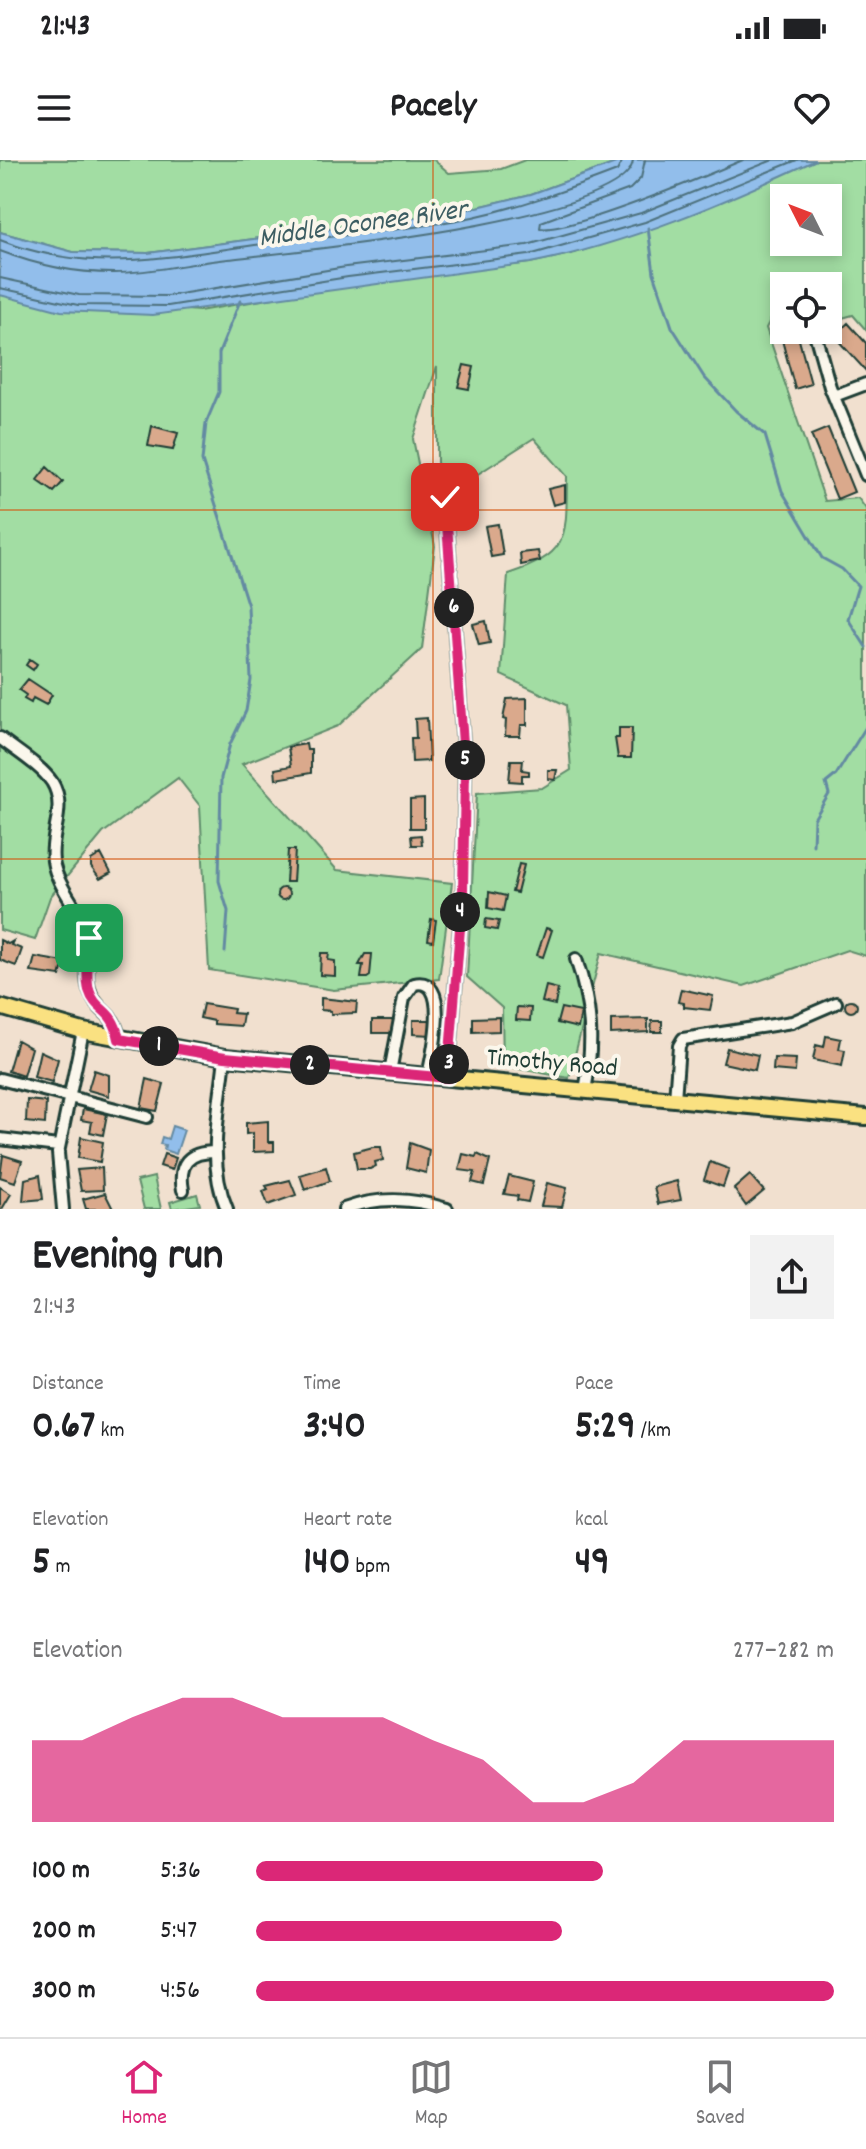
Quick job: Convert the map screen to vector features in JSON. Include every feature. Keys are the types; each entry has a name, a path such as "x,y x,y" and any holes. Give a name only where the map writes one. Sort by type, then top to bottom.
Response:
{"main road":[{"name":"Timothy Road","path":"0,1007 119,1039 225,1057 866,1117"}],"street":[{"path":"818,344 834,396 866,475"},
{"path":"834,396 866,384"},
{"path":"445,497 465,771 463,891 448,1078"},
{"path":"0,738 45,775 56,791 59,816 52,850 54,869 87,930 88,989 97,1005 116,1020 119,1039"},
{"path":"576,959 589,999 592,1030 593,1049 585,1091"},
{"path":"390,1072 404,998 414,984 422,982 429,985 436,999 435,1038 428,1076"},
{"path":"675,1099 679,1046 683,1039 792,1022 836,1003"},
{"path":"63,1209 58,1146 83,1031"},
{"path":"225,1057 215,1152 218,1183 227,1209"},
{"path":"0,1079 147,1117"},
{"path":"0,1139 58,1146"},
{"path":"183,1190 180,1175 183,1163 198,1152 215,1152"},
{"path":"344,1209 377,1201 407,1199 447,1209"}],"green space":[{"path":"0,160 434,160 449,173 501,169 525,160 624,160 531,194 457,212 148,253 73,252 0,232"},
{"path":"816,160 866,160 866,330 853,315 842,318 842,272 770,272 770,320 766,328 825,501 858,498 866,509 866,956 847,950 744,986 601,953 569,1078 503,1066 502,1008 467,977 477,793 542,788 571,770 566,705 501,675 508,574 544,558 561,540 565,528 567,476 534,438 456,488 437,463 437,366 413,439 435,546 422,649 338,726 242,764 337,870 452,883 439,979 334,990 209,970 200,806 178,778 103,833 50,897 35,940 0,930 0,295 199,311 349,285 530,263 575,253 661,225"},
{"path":"154,1177 161,1209 144,1209 137,1181"},
{"path":"197,1194 200,1205 172,1209 170,1202"}],"water":[{"name":"Middle Oconee River","path":"624,160 816,160 712,206 640,233 530,263 153,315 61,311 0,295 0,232 73,252 148,253 457,212 531,194"},
{"path":"172,1126 184,1130 176,1154 164,1150 165,1145 160,1144 162,1137 168,1139"}],"building":[{"path":"848,323 866,343 866,371 841,344 842,329"},
{"path":"783,344 800,344 811,384 795,389"},
{"path":"464,365 474,367 469,389 458,387"},
{"path":"152,426 178,433 173,450 148,446"},
{"path":"828,428 854,492 837,499 811,435"},
{"path":"47,467 63,482 54,492 37,480"},
{"path":"565,485 565,502 553,505 548,489"},
{"path":"498,524 503,555 491,557 485,526"},
{"path":"538,551 540,561 521,565 520,553"},
{"path":"486,621 490,643 479,645 473,624"},
{"path":"30,659 37,664 33,670 26,665"},
{"path":"28,679 52,695 46,705 33,698 31,703 24,699 26,695 19,690"},
{"path":"527,698 527,725 521,725 520,736 505,736 506,720 503,719 507,699"},
{"path":"427,718 429,761 412,762 411,738 416,738 415,719"},
{"path":"619,728 632,728 631,758 618,758 615,738 619,738"},
{"path":"306,744 307,750 311,750 311,773 276,779 275,769 291,766 288,747"},
{"path":"511,760 523,760 522,770 529,771 529,775 522,775 522,782 509,781"},
{"path":"548,770 557,770 555,780 548,779"},
{"path":"424,799 424,828 410,828 410,800"},
{"path":"421,835 422,845 412,845 411,836"},
{"path":"288,850 295,850 293,882 286,882"},
{"path":"101,854 111,873 100,879 91,867 91,860"},
{"path":"519,864 524,865 517,893 512,892"},
{"path":"283,888 289,894 283,900 277,894"},
{"path":"489,892 506,896 503,911 488,908"},
{"path":"431,919 436,920 433,941 428,940"},
{"path":"486,919 499,921 497,930 485,928"},
{"path":"546,928 552,930 543,957 537,955"},
{"path":"0,940 8,944 13,941 11,945 22,949 16,966 0,960"},
{"path":"321,953 329,953 328,960 335,961 335,976 320,975"},
{"path":"365,954 372,954 370,976 361,978 363,965 359,965"},
{"path":"35,957 64,962 60,976 31,972"},
{"path":"546,986 558,989 555,1005 542,1002"},
{"path":"681,989 713,996 710,1010 684,1007 684,1003 678,1002"},
{"path":"321,998 357,1002 356,1013 331,1014 331,1011 321,1010"},
{"path":"846,1001 856,1001 856,1011 846,1011"},
{"path":"203,1004 234,1009 233,1013 243,1014 241,1026 214,1024 214,1021 200,1018"},
{"path":"517,1007 531,1008 530,1021 516,1020"},
{"path":"561,1008 581,1012 578,1028 557,1023"},
{"path":"499,1017 499,1031 473,1032 473,1018"},
{"path":"648,1019 648,1032 611,1034 611,1020"},
{"path":"372,1020 398,1020 398,1033 372,1033"},
{"path":"413,1020 433,1020 432,1035 413,1034"},
{"path":"652,1021 662,1021 662,1032 651,1032"},
{"path":"826,1036 841,1039 839,1049 845,1050 842,1066 813,1060 816,1045 824,1047"},
{"path":"17,1040 31,1048 23,1076 8,1071"},
{"path":"727,1048 758,1055 755,1070 723,1063"},
{"path":"40,1051 58,1059 52,1082 34,1077"},
{"path":"774,1058 796,1059 795,1072 773,1070"},
{"path":"94,1070 109,1075 109,1096 88,1090"},
{"path":"147,1079 164,1084 157,1111 141,1108"},
{"path":"27,1100 46,1102 45,1124 26,1122"},
{"path":"83,1109 107,1114 103,1135 90,1132 92,1122 81,1120"},
{"path":"268,1121 268,1142 274,1142 274,1151 253,1152 253,1133 246,1134 246,1123"},
{"path":"81,1137 103,1142 100,1162 78,1158"},
{"path":"410,1143 429,1150 426,1173 406,1168"},
{"path":"381,1147 383,1160 375,1162 376,1166 370,1169 357,1169 354,1152"},
{"path":"164,1154 176,1158 172,1170 160,1166"},
{"path":"463,1154 476,1157 477,1154 490,1160 484,1185 472,1182 475,1172 459,1170"},
{"path":"3,1155 22,1161 15,1182 0,1177"},
{"path":"710,1162 729,1169 723,1187 704,1180"},
{"path":"326,1167 330,1181 305,1190 300,1175"},
{"path":"102,1168 103,1190 81,1191 77,1170"},
{"path":"40,1175 43,1199 23,1201 25,1179"},
{"path":"750,1175 764,1191 746,1206 734,1189"},
{"path":"509,1176 533,1182 528,1202 517,1200 518,1196 504,1194"},
{"path":"290,1180 296,1195 268,1205 263,1191 268,1189 266,1186"},
{"path":"677,1181 681,1200 658,1204 654,1187"},
{"path":"547,1183 567,1188 562,1207 541,1206"},
{"path":"0,1187 11,1194 2,1209 0,1209"},
{"path":"105,1193 113,1209 86,1209 83,1199"}],"waterway":[{"path":"648,228 654,273 672,327 704,377 736,411 765,435 782,491 822,558 842,569 858,586 848,619 866,647"},
{"path":"225,952 228,911 219,881 221,778 230,744 246,711 251,680 248,606 202,461 206,423 219,392 219,353 240,301"},
{"path":"813,845 814,819 829,794 826,783 836,775 866,727"}],"route":[{"path":"89,938 88,989 97,1005 116,1020 119,1039 225,1057 448,1078 463,891 465,771 445,497"}]}
